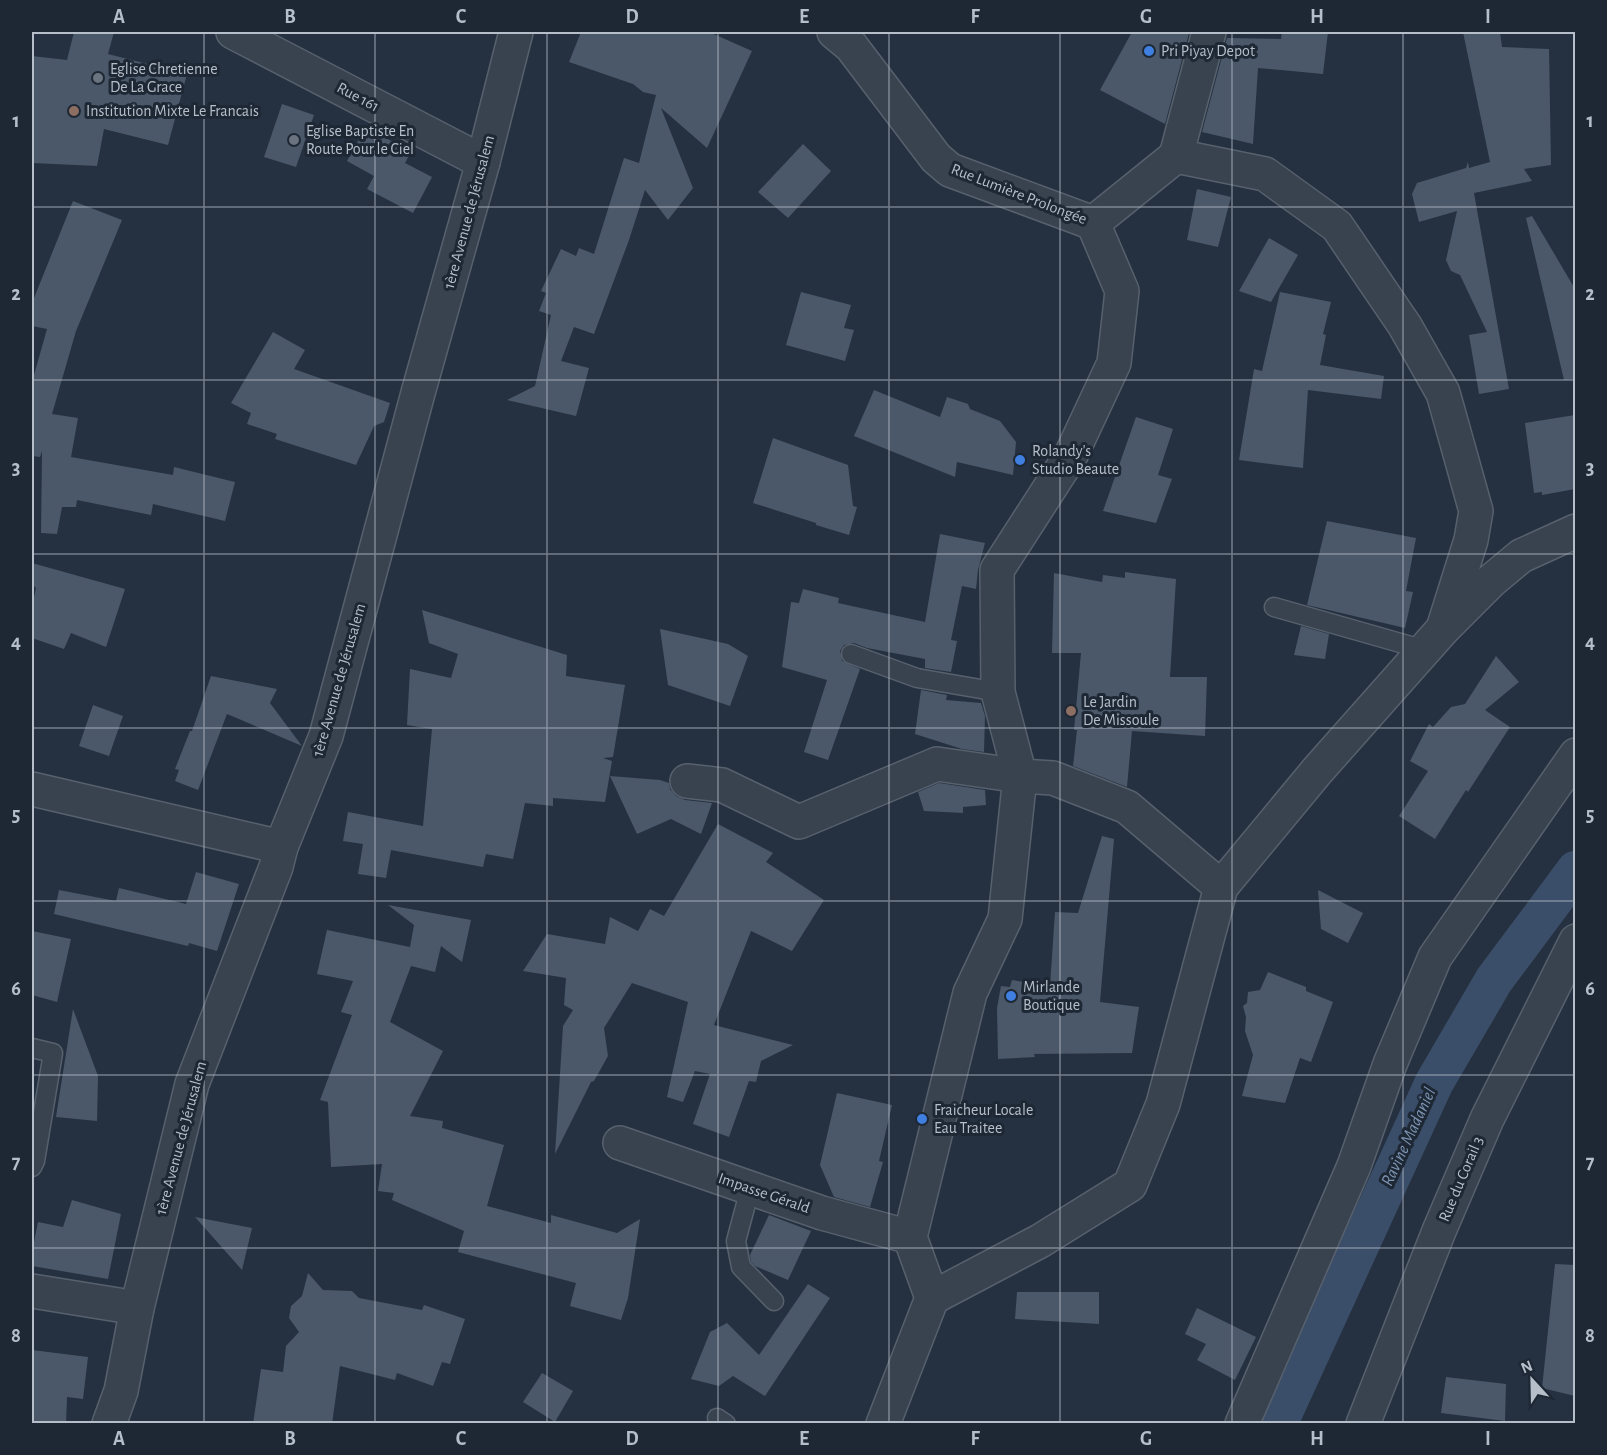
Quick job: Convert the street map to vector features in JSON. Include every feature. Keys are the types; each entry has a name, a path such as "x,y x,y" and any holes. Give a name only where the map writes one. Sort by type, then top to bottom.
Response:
{"street":[{"name":"1ère Avenue de Jérusalem","path":"110,1424 121,1391 137,1308 192,1084 276,867 281,847 326,736 483,162 516,32"},
{"name":"Rue Lumière Prolongée","path":"834,32 851,46 936,158 950,170 1093,223 1176,156"},
{"path":"1209,32 1176,156 1265,174 1337,226 1405,326 1443,393 1476,511 1471,540 1434,639"},
{"name":"Rue 161","path":"239,33 483,162"},
{"path":"932,1298 910,1237 970,993 1005,919 1020,776 998,692 997,570 1071,455 1114,363 1122,291 1093,223"},
{"path":"883,1424 932,1298 1040,1241 1130,1185 1163,1104 1221,886 1317,771 1434,639 1491,581 1521,556 1575,531"},
{"path":"1242,1424 1354,1166 1390,1064 1435,957 1575,755"},
{"path":"687,781 722,785 799,822 937,764 1020,776 1053,778 1128,807 1221,886"},
{"path":"32,789 281,847"},
{"name":"Rue du Corail 3","path":"1363,1424 1439,1231 1487,1119 1575,941"},
{"name":"Impasse Gérald","path":"620,1143 822,1213 910,1237"},
{"path":"32,1291 137,1308"}],"lane":[{"path":"1274,607 1434,639"},
{"path":"851,654 917,678 998,692"},
{"path":"32,1048 53,1053 35,1161 32,1167"},
{"path":"750,1189 736,1241 741,1267 774,1301"}],"building":[{"path":"74,32 114,32 108,54 187,74 168,145 104,129 97,166 32,163 32,56 67,60"},
{"path":"581,32 709,32 752,51 707,148 661,108 693,188 668,220 645,190 594,334 574,327 561,361 589,368 576,416 507,400 535,386 551,315 539,311 546,293 541,291 561,249 576,256 579,248 594,254 624,158 639,163 656,95 643,92 633,84 569,62"},
{"path":"1132,32 1189,33 1165,124 1100,90"},
{"path":"1282,32 1328,32 1323,74 1258,68 1253,144 1202,132 1227,38 1281,39"},
{"path":"1463,32 1500,32 1502,47 1549,49 1551,165 1524,169 1532,181 1474,193 1509,389 1479,394 1469,335 1487,332 1460,275 1451,271 1446,260 1457,211 1419,222 1412,194 1417,183 1466,168 1468,162 1469,168 1490,162"},
{"path":"282,104 314,115 296,167 264,157"},
{"path":"366,127 411,152 405,163 432,177 413,213 367,189 374,176 347,161"},
{"path":"803,144 831,171 788,218 758,192"},
{"path":"1197,189 1231,197 1218,247 1187,240"},
{"path":"73,201 122,220 76,331 52,414 78,418 71,457 173,475 174,467 235,482 225,521 153,504 151,515 77,500 76,507 62,507 57,534 41,533 42,451 40,457 32,456 32,382 47,329 32,326 32,303"},
{"path":"1532,216 1575,289 1575,379 1564,380 1526,218"},
{"path":"1269,238 1298,255 1271,302 1239,291"},
{"path":"801,292 851,305 844,328 854,330 845,361 786,345"},
{"path":"1280,292 1331,302 1323,334 1326,335 1320,365 1384,376 1381,399 1308,390 1303,468 1239,460 1254,369 1262,371"},
{"path":"273,332 305,350 294,369 390,403 384,422 374,426 356,465 275,439 277,434 247,424 251,413 231,403"},
{"path":"874,390 940,417 947,397 968,404 970,409 1000,421 1016,442 1013,475 957,462 955,477 854,436"},
{"path":"1575,415 1575,489 1542,495 1542,492 1534,493 1525,423"},
{"path":"1136,417 1173,429 1158,475 1172,479 1156,523 1103,511"},
{"path":"773,438 848,465 853,506 857,507 849,535 753,503"},
{"path":"1327,521 1416,538 1406,591 1413,592 1405,628 1307,605"},
{"path":"940,534 985,543 976,589 962,586 951,640 957,641 951,672 925,668 925,659 867,648 854,643 844,645 840,651 842,661 860,669 828,760 804,752 827,680 782,667 791,602 799,603 803,589 839,598 838,603 925,622"},
{"path":"32,563 125,589 106,647 71,633 64,649 32,638 32,607 36,588 32,584"},
{"path":"1125,572 1176,579 1170,677 1207,677 1205,736 1132,731 1127,787 1073,766 1081,653 1052,653 1054,573 1102,582 1103,575 1125,578"},
{"path":"422,610 567,655 566,676 625,685 613,757 603,758 612,761 605,802 553,798 553,806 525,803 513,859 486,854 483,867 391,850 386,878 358,874 363,844 343,841 348,812 423,826 432,729 407,725 410,669 451,678 458,654 429,643"},
{"path":"1301,626 1329,634 1325,659 1294,655"},
{"path":"660,629 728,644 748,656 730,706 668,685"},
{"path":"1496,656 1519,682 1485,710 1510,727 1435,839 1399,816 1428,771 1410,761 1429,724 1433,727 1451,707 1465,704"},
{"path":"211,676 277,689 270,703 302,746 227,714 198,790 175,781 179,770 175,769 190,731 192,731"},
{"path":"921,690 947,695 946,700 981,703 985,716 984,752 962,749 915,734"},
{"path":"93,705 123,716 109,756 79,746"},
{"path":"610,776 660,780 669,783 670,789 676,796 685,800 712,803 701,834 671,819 637,834"},
{"path":"939,783 985,790 986,805 963,807 963,813 924,811 918,792"},
{"path":"718,824 773,853 766,862 824,900 792,951 751,931 714,1025 793,1045 761,1061 756,1082 749,1081 729,1137 693,1124 710,1074 695,1071 683,1102 667,1097 688,1002 632,983 604,1028 608,1056 594,1081 591,1082 555,1154 563,1026 573,1010 564,1005 566,978 523,971 547,934 605,944 610,917 638,931 650,909 664,916"},
{"path":"1102,836 1114,839 1100,1002 1139,1007 1132,1053 1034,1054 1035,1057 998,1059 997,1008 1001,986 1010,987 1012,980 1050,986 1055,912 1078,913"},
{"path":"196,872 239,884 217,951 54,914 59,890 116,901 119,888 186,904"},
{"path":"1318,890 1363,913 1348,943 1321,929"},
{"path":"388,905 471,920 462,962 441,946 435,972 411,966 390,1022 443,1051 410,1116 443,1121 442,1128 504,1145 487,1206 551,1223 551,1215 617,1233 640,1219 628,1298 621,1320 570,1306 576,1283 458,1252 464,1231 392,1200 394,1193 378,1191 382,1164 331,1167 328,1102 320,1100 352,1015 341,1012 353,981 317,974 327,930 410,947 414,925"},
{"path":"32,931 71,939 57,1002 32,995"},
{"path":"1268,972 1306,987 1306,991 1333,1002 1311,1062 1300,1058 1285,1103 1242,1096 1253,1055 1245,1031 1246,1017 1243,1006 1247,1003 1248,992 1260,990"},
{"path":"73,1009 98,1076 97,1121 56,1117"},
{"path":"837,1093 892,1105 879,1161 883,1162 870,1207 834,1197 820,1165"},
{"path":"72,1200 121,1214 108,1279 32,1266 32,1252 38,1222 63,1227"},
{"path":"769,1215 811,1231 788,1280 755,1266 751,1262 750,1255"},
{"path":"195,1217 252,1228 242,1270"},
{"path":"1555,1264 1575,1265 1575,1396 1542,1388"},
{"path":"308,1273 323,1290 352,1291 359,1298 422,1310 424,1305 465,1319 450,1364 442,1362 433,1386 397,1373 395,1380 340,1366 332,1424 253,1424 261,1369 283,1372 286,1346 299,1332 289,1318 291,1306 302,1296"},
{"path":"808,1284 830,1298 765,1396 733,1376 719,1386 691,1379 710,1332 727,1323 759,1355"},
{"path":"1017,1292 1099,1292 1099,1324 1015,1319"},
{"path":"1197,1308 1256,1337 1235,1380 1197,1360 1206,1344 1185,1334"},
{"path":"32,1350 88,1357 83,1399 67,1397 66,1424 32,1424"},
{"path":"542,1373 573,1391 555,1422 523,1402"},
{"path":"1446,1377 1506,1384 1505,1421 1441,1413"}],"waterway":[{"name":"Ravine Madaniel","path":"1278,1424 1434,1083 1494,980 1576,870"}],"place":[{"name":"Pri Piyay Depot","path":"1149,51"},
{"name":"Eglise Chretienne De La Grace","path":"98,78"},
{"name":"Institution Mixte Le Francais","path":"74,111"},
{"name":"Eglise Baptiste En Route Pour le Ciel","path":"294,140"},
{"name":"Rolandy's Studio Beaute","path":"1020,460"},
{"name":"Le Jardin De Missoule","path":"1071,711"},
{"name":"Mirlande Boutique","path":"1011,996"},
{"name":"Fraicheur Locale Eau Traitee","path":"922,1119"}]}
